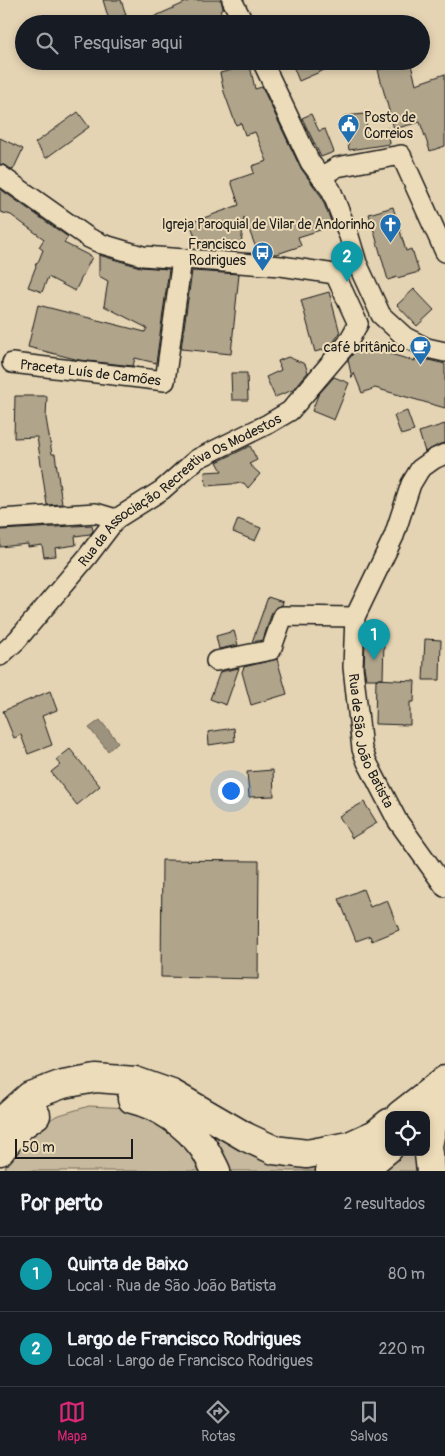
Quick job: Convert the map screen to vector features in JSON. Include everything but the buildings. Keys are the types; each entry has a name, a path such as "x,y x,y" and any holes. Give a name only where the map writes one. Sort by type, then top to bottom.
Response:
{"main road":[{"path":"0,1123 30,1096 63,1084 96,1078 135,1081 172,1094 246,1137 274,1150 307,1154 349,1146 383,1136"},
{"path":"0,1151 19,1127 39,1113 68,1100 100,1095 134,1099 165,1112 184,1126 203,1147 216,1171"},
{"path":"411,1111 440,1101"},
{"path":"431,1171 428,1146 440,1101"},
{"path":"330,1171 383,1136"},
{"path":"361,1171 383,1136"}],"street":[{"path":"232,0 240,15"},
{"path":"266,70 310,162 331,190 349,236 357,263 381,315 405,337 427,348 445,352"},
{"path":"321,177 337,167 401,155 445,252"},
{"path":"0,175 76,230 102,244 143,256 281,266 335,274 357,263"},
{"name":"Praceta Luís de Camões","path":"12,363 166,381 182,259"},
{"path":"335,274 358,324 381,315"},
{"name":"Rua da Associação Recreativa Os Modestos","path":"0,656 17,640 87,557 116,519 162,490 197,459 290,411 347,344 358,324"},
{"name":"Rua de São João Batista","path":"445,454 420,469 411,484 394,536 355,617 353,667 362,749 367,762 397,820 445,887"},
{"path":"0,519 96,513 116,519"},
{"path":"216,661 270,650 283,616 355,617"}],"shaded area":[{"path":"100,720 118,742 108,751 89,728"},
{"path":"89,1106 129,1108 171,1127 202,1165 203,1171 3,1171 23,1138 56,1116"},
{"path":"191,1111 325,1162 314,1171 227,1171"},
{"path":"398,1156 424,1156 426,1171 378,1171"}],"place":[{"name":"Posto de Correios","path":"348,144"},
{"name":"Igreja Paroquial de Vilar de Andorinho","path":"391,243"},
{"name":"Francisco Rodrigues","path":"262,271"},
{"name":"Largo de Francisco Rodrigues","path":"347,282"},
{"name":"café britânico","path":"421,366"},
{"name":"Quinta de Baixo","path":"374,660"}]}
